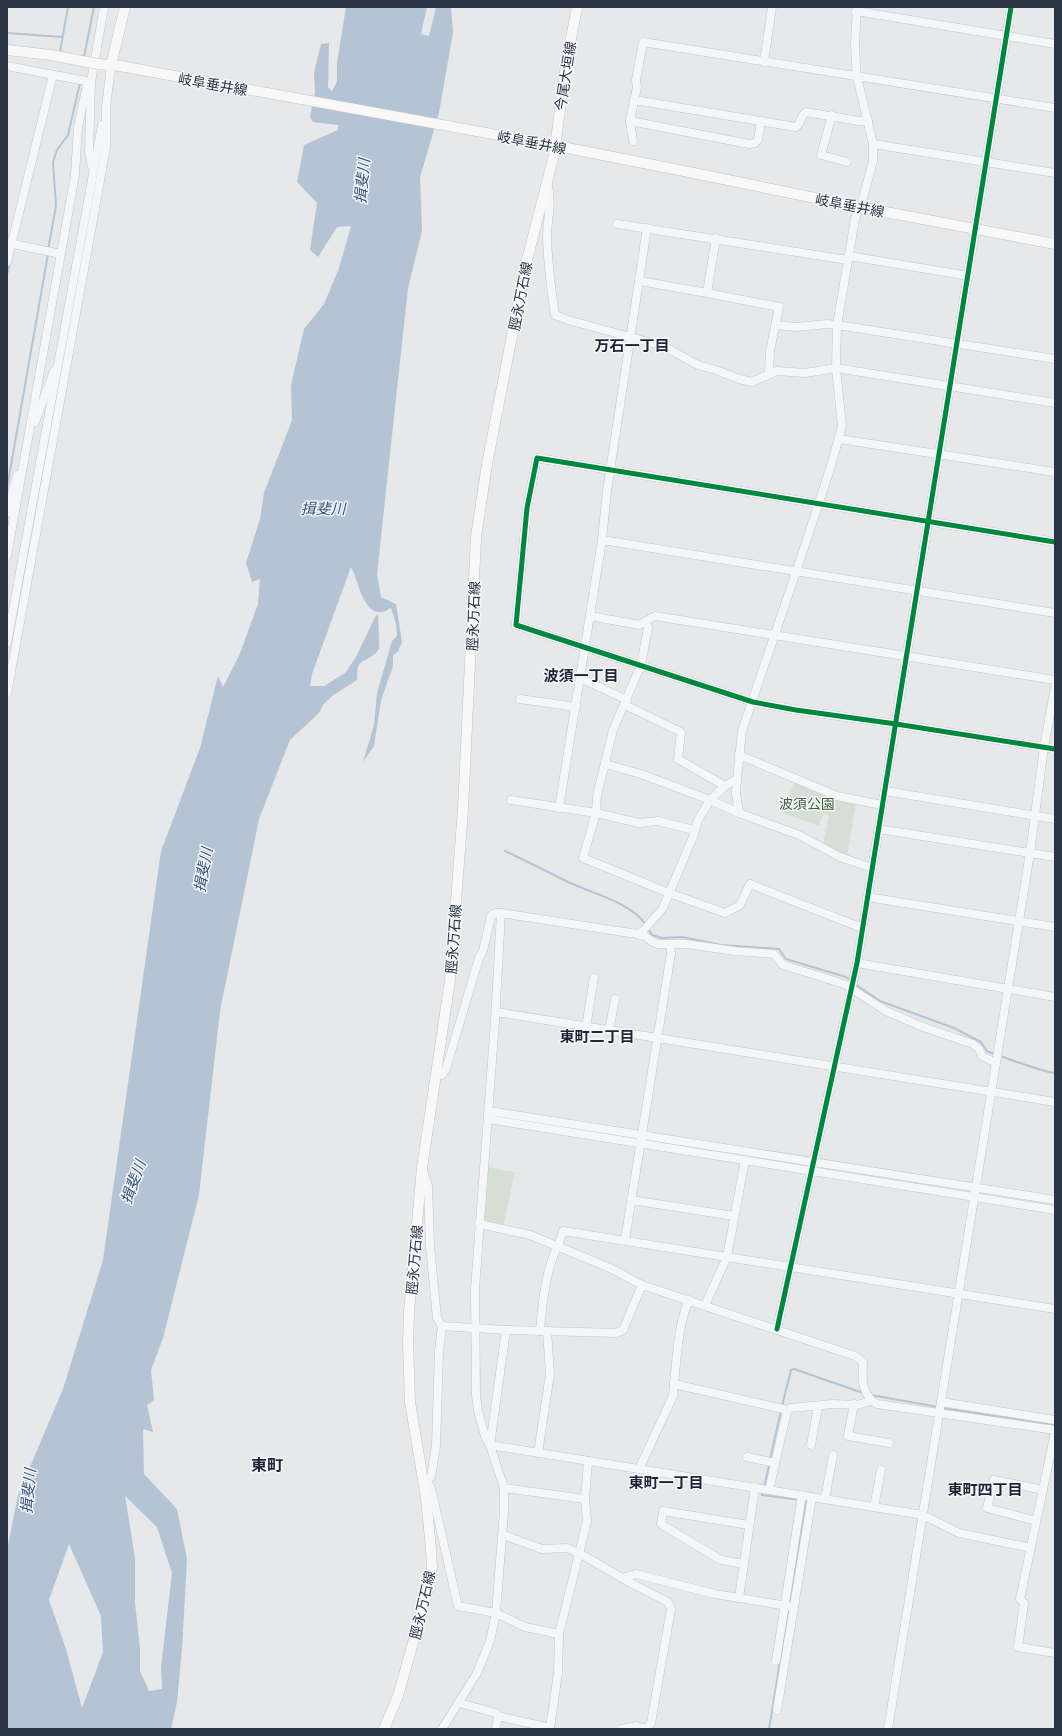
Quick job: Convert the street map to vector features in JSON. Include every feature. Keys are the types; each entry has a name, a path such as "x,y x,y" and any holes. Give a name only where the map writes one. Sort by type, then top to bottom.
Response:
{"main road":[{"path":"116,66 125,7"},
{"name":"今尾大垣線","path":"551,145 577,7"},
{"name":"岐阜垂井線","path":"7,50 51,55 116,66 551,145 859,207 1055,244"},
{"name":"脛永万石線","path":"384,1729 398,1696 430,1580 431,1548 425,1481 410,1402 408,1343 409,1312 422,1168 450,980 464,809 474,571 481,500 526,264 548,182 551,145"}],"street":[{"path":"93,168 89,152 91,82 104,7"},
{"path":"764,62 772,7"},
{"path":"777,1328 857,963 927,521 940,454 969,276 975,229 1011,7"},
{"path":"739,813 736,793 736,779 742,731 776,636 842,426 836,368 837,325 855,219 872,168 873,144 857,77 855,44 856,9 1055,44"},
{"path":"633,141 630,130 630,121 637,87 636,80 644,42 1055,108"},
{"path":"7,66 91,82"},
{"path":"7,642 93,168 116,66"},
{"path":"7,262 9,244 53,75"},
{"path":"7,556 75,175 78,127 87,85 91,82"},
{"path":"634,100 796,127 798,126 803,114 806,112 832,115 859,121 868,121"},
{"path":"7,694 106,147 106,108"},
{"path":"832,115 821,155 848,162"},
{"path":"630,121 749,144 755,143 758,140 761,121"},
{"path":"873,144 1055,173"},
{"path":"548,182 551,194 547,236 550,278 555,315 663,346 698,365 752,382 769,373 777,371 805,373 836,368 1055,403"},
{"path":"617,224 969,276"},
{"path":"559,808 602,540 610,469 647,228"},
{"path":"707,293 716,238"},
{"path":"9,244 61,254"},
{"path":"640,281 779,307 770,351 769,373"},
{"path":"776,326 796,327 827,324 837,325 1055,360"},
{"path":"7,513 8,501 49,382 58,362"},
{"path":"839,439 1055,472"},
{"path":"1055,542 537,458 527,508 516,625 585,646 752,702 1055,749"},
{"path":"602,540 1055,613"},
{"path":"590,616 639,625 655,616 1055,680"},
{"path":"645,622 648,627 641,665 626,703 613,730 597,796 596,813 583,858 668,893 725,913 740,906 750,884 862,928"},
{"path":"580,678 681,732 678,759 725,786"},
{"path":"888,1729 1030,853 1044,747 1055,687"},
{"path":"520,699 576,707"},
{"path":"740,755 837,796 882,805"},
{"path":"605,764 641,774 710,800 739,813 799,835 840,857 872,868"},
{"path":"637,934 644,931 663,908 668,893 693,837 698,820 710,800 725,786 736,779"},
{"path":"885,791 1055,819"},
{"path":"510,800 596,813 639,823 658,821 694,830"},
{"path":"878,829 1055,857"},
{"path":"867,897 1055,927"},
{"path":"435,1075 442,1075 446,1069 482,951 491,916 495,913 637,934 645,936 651,941 670,945 687,944 735,951 774,954 783,965 844,984 886,1011 923,1027 973,1044 979,1048 982,1056 996,1063"},
{"path":"442,1729 477,1673 490,1641 496,1613 504,1511 504,1488 490,1445 485,1436 478,1411 476,1396 475,1328 475,1289 479,1224 489,1111 501,913"},
{"path":"624,1240 671,953 670,945"},
{"path":"857,963 1055,997"},
{"path":"586,1027 594,978"},
{"path":"609,1031 615,999"},
{"path":"496,1012 1055,1102"},
{"path":"489,1111 745,1160 1055,1210"},
{"path":"488,1119 814,1163 1055,1200"},
{"path":"705,1305 727,1257 745,1160"},
{"path":"422,1168 428,1186 430,1246 437,1318 442,1326 439,1350 436,1446 431,1477 425,1481 431,1488 458,1606 496,1613 525,1627 559,1634"},
{"path":"631,1200 734,1216"},
{"path":"479,1224 530,1235 610,1268 642,1284 777,1328 855,1356 863,1362 862,1382 871,1400 877,1404 1055,1431 1020,1599 1024,1603 1018,1647 1055,1653"},
{"path":"538,1453 550,1381 543,1331 544,1296 551,1263 563,1231 1055,1309"},
{"path":"442,1326 506,1330 616,1333 623,1330 642,1284"},
{"path":"639,1469 672,1396 681,1330 689,1300"},
{"path":"490,1445 506,1330"},
{"path":"674,1384 787,1411"},
{"path":"769,1490 787,1411 790,1408 854,1404 871,1400"},
{"path":"941,1402 1055,1420"},
{"path":"854,1404 848,1436 889,1443"},
{"path":"811,1445 818,1406"},
{"path":"490,1445 923,1514 959,1533 1031,1548"},
{"path":"825,1499 833,1455"},
{"path":"747,1457 775,1463"},
{"path":"459,1703 496,1713 498,1716 550,1728 558,1673 559,1634 587,1521 585,1499 588,1461"},
{"path":"874,1507 881,1470"},
{"path":"1036,1521 987,1508 994,1480 1043,1490"},
{"path":"739,1598 755,1487"},
{"path":"504,1488 585,1499"},
{"path":"776,1661 802,1495"},
{"path":"778,1710 812,1497"},
{"path":"744,1564 721,1560 661,1524 663,1512 750,1525"},
{"path":"502,1535 542,1549 567,1548 579,1553 668,1602 671,1609 651,1723 647,1729 636,1726 622,1729"},
{"path":"622,1578 636,1574 715,1594 794,1607"},
{"path":"496,1729 498,1716"}],"green space":[{"name":"波須公園","path":"795,780 856,802 847,857 823,846 829,816 823,814 819,826 783,813"},
{"path":"486,1167 515,1172 503,1227 481,1222"}],"water":[{"name":"揖斐川","path":"346,7 427,7 421,34 429,36 436,7 451,7 453,32 439,113 420,177 422,231 408,288 377,574 381,597 396,604 402,642 398,652 393,655 393,666 381,700 374,746 363,762 374,725 377,693 392,641 397,636 396,624 391,608 382,612 370,608 362,595 351,567 312,674 310,686 324,686 345,673 356,657 375,617 378,614 379,649 374,655 359,665 357,670 357,680 332,696 323,705 319,713 290,740 259,819 220,1011 199,1195 163,1338 151,1370 154,1400 147,1405 153,1432 143,1429 144,1474 177,1509 187,1559 182,1649 177,1702 171,1729 7,1729 7,1550 18,1495 63,1389 103,1260 161,851 200,748 218,676 223,687 239,656 258,604 260,579 252,582 246,563 260,519 264,493 292,420 291,385 304,329 324,304 339,268 351,226 337,227 318,257 310,250 317,203 297,182 304,145 338,130 338,125 313,122 310,117 315,92 314,73 321,44 329,43 328,87 332,91 337,82 337,63","holes":["125,1496 157,1527 172,1573 161,1667 162,1689 149,1691 140,1671 140,1648 135,1603 135,1558","69,1544 101,1616 103,1652 82,1708 66,1649 49,1600"]}],"waterway":[{"path":"60,52 68,7"},
{"path":"84,57 94,7"},
{"path":"7,33 62,37"},
{"path":"48,250 56,206 53,162 57,150 68,135 80,83"},
{"path":"7,488 48,254"},
{"path":"7,274 10,264"},
{"path":"505,851 566,881 620,904 631,910 646,925"},
{"path":"648,929 652,935 662,938 682,937 721,945 779,949 786,959 846,977 850,980"},
{"path":"855,984 880,1001 954,1028 981,1042 987,1051 994,1054"},
{"path":"1000,1056 1034,1068 1055,1073"},
{"path":"782,1406 791,1370 794,1369 863,1393"},
{"path":"871,1395 938,1407"},
{"path":"942,1408 1055,1425"},
{"path":"770,1460 781,1410"},
{"path":"764,1488 769,1465"},
{"path":"763,1492 762,1495 800,1500"},
{"path":"789,1603 806,1501 804,1501"},
{"path":"769,1729 789,1608"}],"cycle path":[{"path":"777,1329 857,963 1011,7"},
{"path":"1055,542 537,458 527,508 516,625 753,702 796,710 1055,749"}],"district":[{"name":"万石一丁目","path":"632,345"},
{"name":"波須一丁目","path":"581,675"},
{"name":"東町二丁目","path":"597,1036"},
{"name":"東町","path":"267,1465"},
{"name":"東町一丁目","path":"666,1482"},
{"name":"東町四丁目","path":"985,1489"}]}
